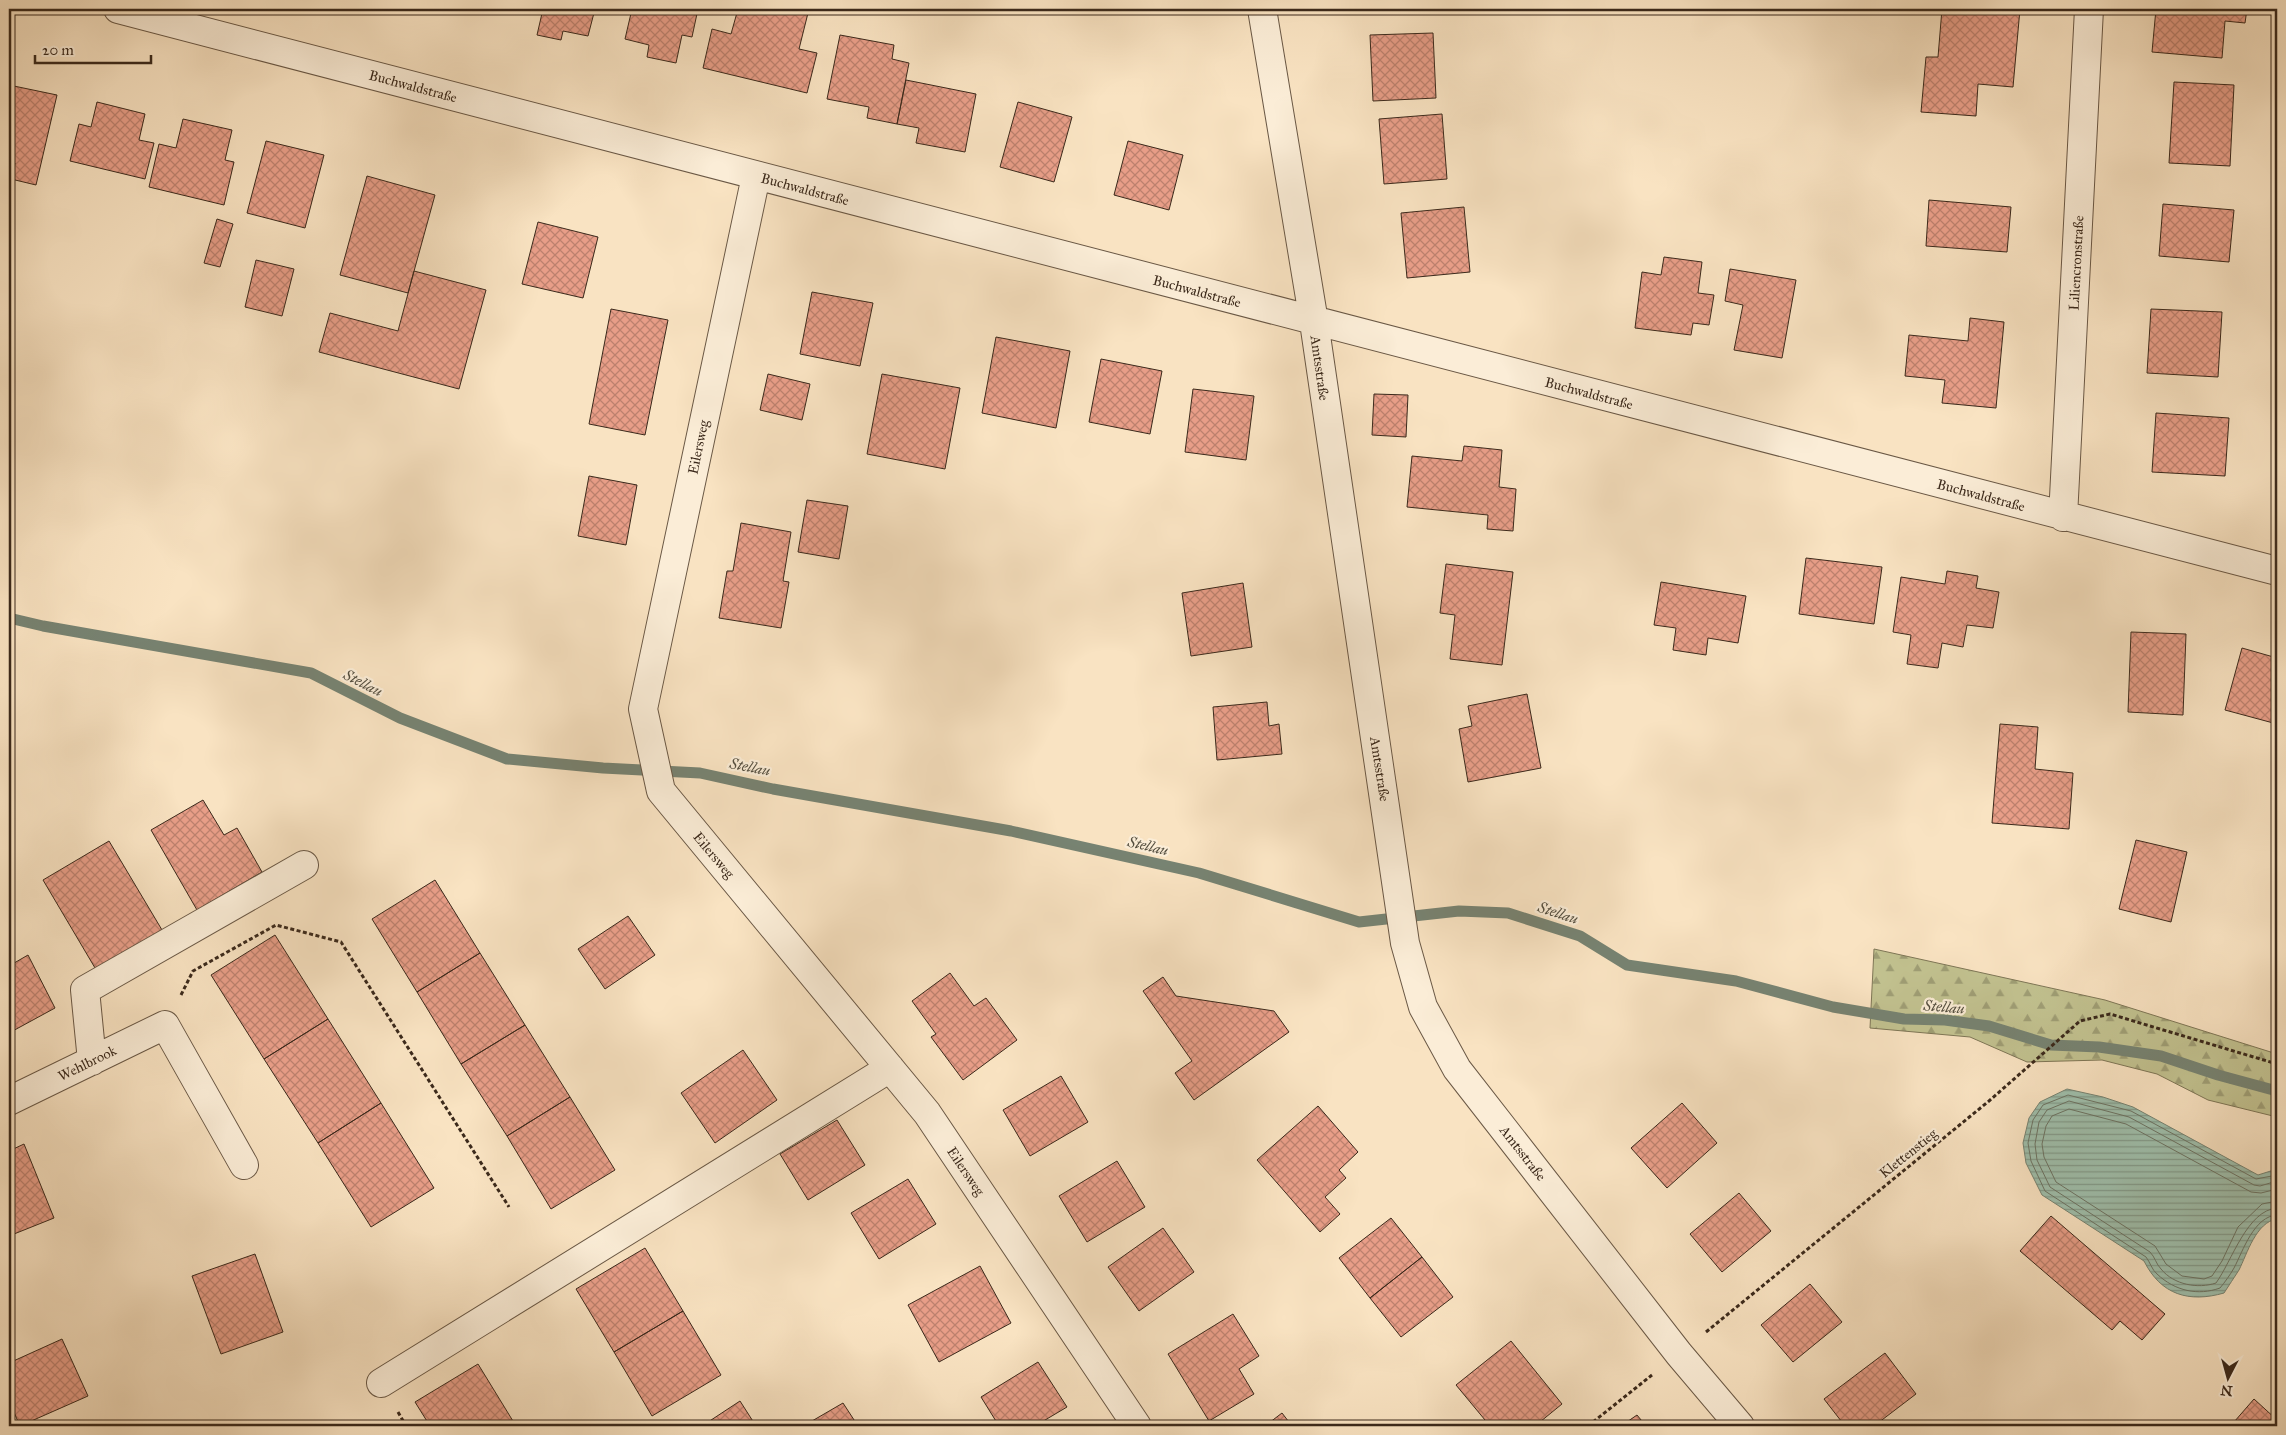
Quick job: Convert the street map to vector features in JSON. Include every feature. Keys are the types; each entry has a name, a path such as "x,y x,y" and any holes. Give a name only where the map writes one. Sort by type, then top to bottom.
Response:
{"street":[{"name":"Buchwaldstraße","path":"118,9 2063,517 2277,571"},
{"name":"Amtsstraße","path":"1262,9 1314,322 1404,943 1423,1007 1457,1069 1678,1354 1740,1426"},
{"name":"Liliencronstraße","path":"2063,517 2089,9"},
{"name":"Eilersweg","path":"756,176 642,709 661,791 927,1113 1137,1426"},
{"path":"92,1061 85,990 304,865"},
{"path":"166,1025 244,1165"},
{"name":"Wehlbrook","path":"9,1101 166,1025"},
{"path":"380,1382 890,1068"}],"path":[{"path":"166,1025 193,972 276,925 341,942 509,1207"},
{"name":"Klettenstieg","path":"1588,1426 1989,1102 2080,1021 2110,1014 2277,1064"}],"green space":[{"path":"1874,949 2105,1000 2277,1054 2277,1117 2208,1100 2157,1074 2102,1060 2027,1062 1970,1037 1870,1028"}],"water":[{"path":"2067,1089 2103,1097 2133,1107 2258,1175 2277,1169 2277,1219 2270,1221 2258,1232 2239,1270 2224,1293 2199,1297 2177,1294 2159,1282 2144,1261 2042,1195 2026,1163 2023,1143 2029,1118 2040,1102"}],"building":[{"path":"543,9 595,9 588,36 563,31 561,40 537,35"},
{"path":"632,9 698,9 692,37 682,35 676,63 647,57 649,45 625,39"},
{"path":"738,9 809,9 799,49 817,53 807,93 703,68 712,29 731,34"},
{"path":"1942,9 2020,9 2013,87 1978,84 1976,116 1921,112 1926,57 1938,57"},
{"path":"2156,9 2247,9 2245,23 2225,21 2222,58 2152,52"},
{"path":"1433,33 1436,98 1373,101 1370,35"},
{"path":"840,35 894,45 892,59 909,63 897,124 867,118 869,107 827,99"},
{"path":"906,80 976,94 965,152 916,143 919,128 897,124"},
{"path":"2174,82 2234,85 2230,166 2169,163"},
{"path":"9,85 57,95 36,185 11,179 15,163 9,162"},
{"path":"97,102 145,114 139,140 154,143 145,179 70,161 79,124 91,127"},
{"path":"1018,102 1072,117 1054,182 1000,167"},
{"path":"1442,114 1447,179 1384,184 1379,119"},
{"path":"183,119 232,130 225,160 234,162 224,205 149,187 159,144 176,148"},
{"path":"266,141 324,155 305,228 247,213"},
{"path":"1128,141 1183,155 1169,210 1114,195"},
{"path":"367,176 435,195 408,293 340,275"},
{"path":"1929,200 2011,207 2007,252 1926,246"},
{"path":"2163,204 2234,210 2229,262 2159,256"},
{"path":"1464,207 1470,272 1407,278 1401,213"},
{"path":"217,219 233,224 220,267 204,263"},
{"path":"538,222 598,237 583,298 522,284"},
{"path":"1664,257 1702,262 1698,293 1714,295 1709,325 1693,323 1691,335 1635,328 1642,272 1661,275"},
{"path":"256,260 294,269 282,316 245,307"},
{"path":"1730,269 1796,280 1782,358 1734,350 1743,305 1725,301"},
{"path":"414,271 486,290 459,389 319,352 330,313 398,331"},
{"path":"812,292 873,303 860,366 800,354"},
{"path":"611,309 668,320 645,435 589,424"},
{"path":"2151,309 2222,312 2218,377 2147,373"},
{"path":"1970,318 2004,322 1996,408 1942,403 1945,380 1905,376 1909,335 1968,341"},
{"path":"996,337 1070,351 1056,428 982,413"},
{"path":"1101,359 1162,371 1150,434 1089,422"},
{"path":"768,374 810,384 802,420 760,410"},
{"path":"882,374 960,388 945,469 867,454"},
{"path":"1193,389 1254,396 1246,460 1185,452"},
{"path":"1374,394 1408,395 1406,437 1372,435"},
{"path":"2156,413 2229,418 2225,476 2152,472"},
{"path":"1464,446 1502,450 1499,487 1516,489 1513,531 1487,529 1488,515 1407,507 1412,456 1462,461"},
{"path":"589,476 637,485 626,545 578,536"},
{"path":"807,500 848,506 839,559 798,552"},
{"path":"741,523 791,532 783,581 789,582 781,628 719,618 727,571 733,571"},
{"path":"1806,558 1882,567 1874,624 1799,614"},
{"path":"1446,564 1513,572 1502,665 1450,659 1455,615 1440,613"},
{"path":"1947,571 1978,576 1976,588 1999,592 1993,628 1967,625 1963,647 1942,643 1938,668 1907,664 1911,635 1893,632 1901,577 1945,584"},
{"path":"1661,582 1746,596 1738,643 1708,638 1706,655 1673,650 1676,628 1654,625"},
{"path":"1243,583 1252,647 1191,656 1182,593"},
{"path":"2131,632 2186,634 2183,715 2128,712"},
{"path":"2242,648 2277,658 2277,724 2225,710"},
{"path":"1527,694 1541,768 1468,782 1459,729 1472,726 1468,706"},
{"path":"1267,702 1269,726 1279,724 1282,754 1217,760 1213,707"},
{"path":"2000,724 2038,727 2035,769 2073,773 2069,829 1992,823"},
{"path":"203,800 224,835 237,828 262,872 197,910 151,830"},
{"path":"2136,840 2187,852 2171,922 2119,909"},
{"path":"109,841 165,935 98,973 43,880"},
{"path":"435,880 480,953 417,992 372,919"},
{"path":"628,916 655,955 605,989 578,949"},
{"path":"275,935 328,1019 264,1059 211,975"},
{"path":"480,953 525,1025 461,1064 417,992"},
{"path":"28,955 55,1008 9,1033 9,966"},
{"path":"950,973 974,1006 986,998 1017,1040 963,1080 931,1037 936,1034 912,1001"},
{"path":"1163,977 1176,996 1274,1011 1289,1032 1194,1100 1175,1073 1192,1061 1143,991"},
{"path":"328,1019 381,1103 318,1143 264,1059"},
{"path":"525,1025 570,1097 507,1136 461,1064"},
{"path":"743,1050 777,1100 715,1143 681,1093"},
{"path":"1061,1076 1088,1122 1030,1156 1003,1110"},
{"path":"570,1097 615,1170 551,1209 507,1136"},
{"path":"381,1103 434,1188 371,1227 318,1143"},
{"path":"1682,1103 1717,1143 1667,1188 1631,1148"},
{"path":"1318,1106 1358,1152 1339,1170 1346,1178 1325,1197 1340,1214 1320,1232 1257,1160"},
{"path":"837,1120 865,1165 808,1200 780,1154"},
{"path":"24,1144 54,1218 9,1236 9,1151"},
{"path":"1117,1161 1145,1207 1087,1242 1059,1196"},
{"path":"908,1179 936,1224 879,1259 851,1213"},
{"path":"1739,1193 1771,1231 1722,1272 1690,1234"},
{"path":"2051,1216 2165,1314 2142,1340 2120,1321 2112,1330 2020,1251"},
{"path":"1391,1218 1422,1257 1370,1298 1339,1258"},
{"path":"1163,1228 1194,1272 1139,1311 1108,1267"},
{"path":"645,1248 683,1311 614,1352 576,1289"},
{"path":"255,1254 283,1332 221,1354 192,1276"},
{"path":"1422,1257 1453,1297 1401,1337 1370,1298"},
{"path":"980,1266 1011,1323 939,1362 908,1305"},
{"path":"1810,1284 1842,1322 1793,1362 1761,1325"},
{"path":"683,1311 721,1375 652,1416 614,1352"},
{"path":"1233,1314 1259,1356 1239,1369 1254,1394 1209,1421 1168,1354"},
{"path":"62,1339 88,1396 20,1426 9,1401 9,1363"},
{"path":"1511,1341 1562,1404 1535,1426 1490,1426 1456,1385"},
{"path":"1885,1353 1916,1394 1874,1426 1845,1426 1824,1399"},
{"path":"1038,1362 1067,1407 1035,1426 999,1426 981,1397"},
{"path":"478,1364 516,1426 430,1426 415,1402"},
{"path":"2254,1399 2277,1420 2277,1426 2239,1426 2234,1422"},
{"path":"740,1401 756,1426 702,1426"},
{"path":"843,1403 858,1426 815,1426 812,1421"},
{"path":"1282,1413 1292,1426 1265,1426"},
{"path":"1637,1415 1646,1426 1621,1426"}],"waterway":[{"name":"Stellau","path":"9,618 43,626 311,673 400,718 507,759 603,768 700,773 773,789 1011,831 1199,873 1359,922 1459,911 1508,913 1580,936 1627,965 1736,981 1833,1007 1904,1019 1945,1020 1989,1026 2051,1045 2099,1047 2161,1056 2218,1075 2277,1091"}]}
